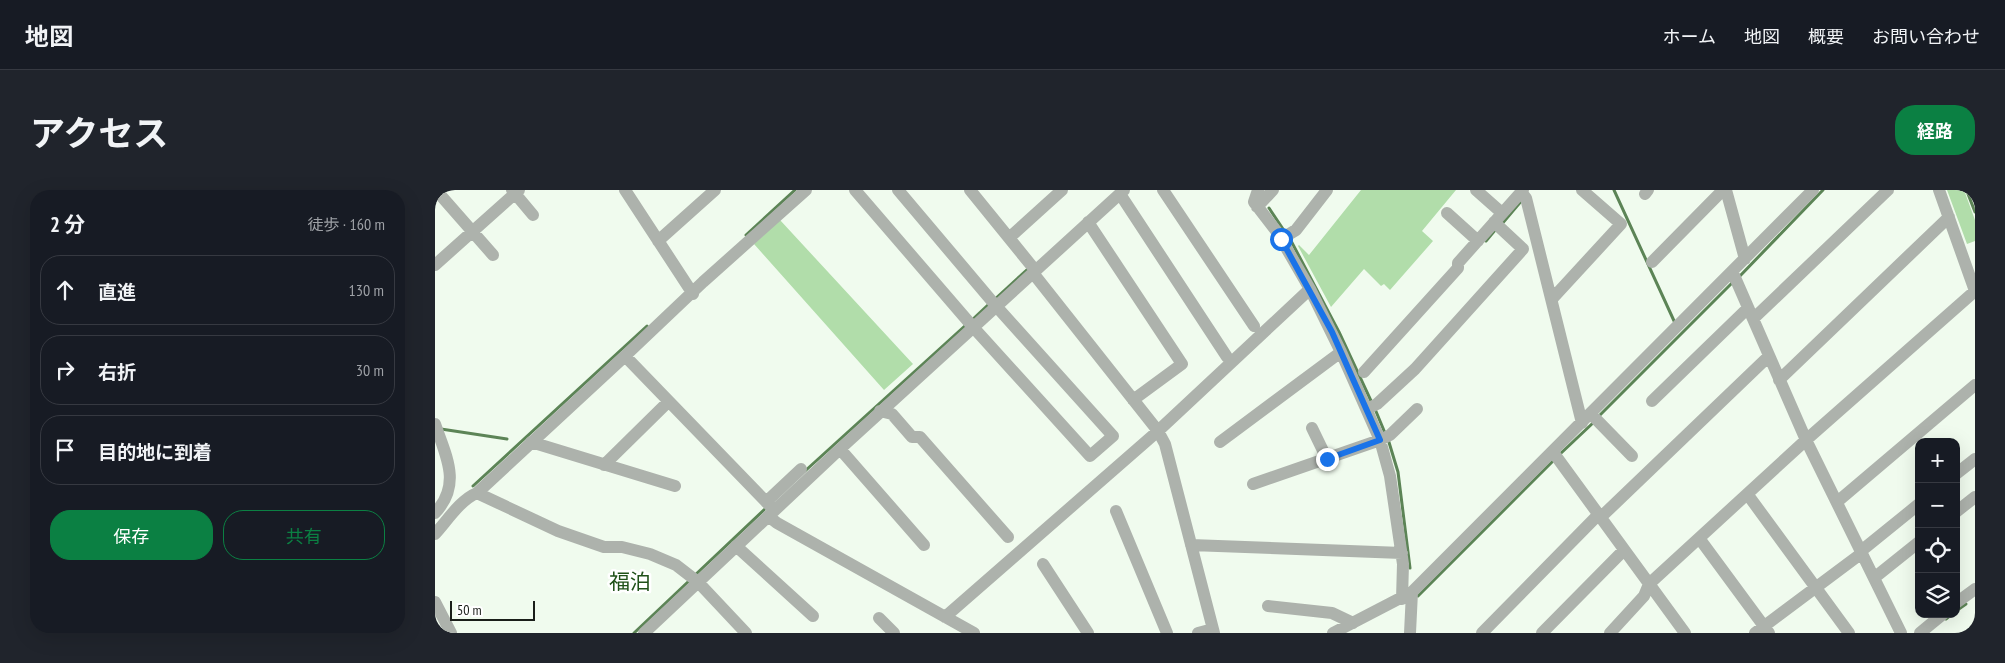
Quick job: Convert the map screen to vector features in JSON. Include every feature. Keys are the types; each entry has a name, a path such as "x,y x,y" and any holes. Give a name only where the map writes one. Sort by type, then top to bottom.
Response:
{"street":[{"path":"435,190 493,255"},
{"path":"625,190 690,290"},
{"path":"658,241 715,190"},
{"path":"435,534 466,501 477,493 625,356 690,290 710,276 806,190"},
{"path":"855,190 970,324 1090,456 1113,436 993,302 898,190"},
{"path":"970,190 1158,431 1165,444 1213,631 1198,633"},
{"path":"1163,190 1254,326"},
{"path":"1258,190 1255,199 1257,207 1286,236 1341,352 1371,407 1384,438 1402,553 1410,633"},
{"path":"1257,207 1273,190"},
{"path":"1286,236 1327,190"},
{"path":"1371,407 1415,369 1523,249 1499,222 1476,190"},
{"path":"1551,299 1621,224 1582,190"},
{"path":"1333,633 1407,595 1555,455 1735,277 1745,259 1813,190"},
{"path":"1652,401 1888,190"},
{"path":"1609,633 1643,596 1649,584 1975,291 1939,190"},
{"path":"435,264 515,191 533,214"},
{"path":"769,507 840,449 881,412 993,302 1122,192 1227,357"},
{"path":"1009,238 1054,193"},
{"path":"1364,372 1458,268 1458,264 1478,241 1499,222 1521,193"},
{"path":"1521,193 1551,299 1592,419 1632,456"},
{"path":"1652,262 1730,193 1745,259"},
{"path":"1447,213 1478,241"},
{"path":"1779,380 1949,217"},
{"path":"1087,222 1182,364 1133,400"},
{"path":"1735,277 1779,380 1901,633"},
{"path":"945,617 1158,431 1310,289"},
{"path":"1220,442 1341,352"},
{"path":"625,356 769,507 777,523 974,633"},
{"path":"1482,633 1599,517 1769,356"},
{"path":"1919,438 1975,385"},
{"path":"604,465 668,402"},
{"path":"1253,484 1384,438 1417,409"},
{"path":"881,412 892,414 912,437 920,436 1008,537"},
{"path":"435,424 448,461 448,494 444,503 435,513"},
{"path":"1312,428 1327,459"},
{"path":"531,442 675,486"},
{"path":"1837,502 1915,442"},
{"path":"840,449 924,545"},
{"path":"1555,455 1649,584 1680,631"},
{"path":"1960,471 1975,460"},
{"path":"644,633 695,579 736,546 801,469"},
{"path":"477,493 558,531 604,547 622,547 650,554 677,565 695,579 746,633"},
{"path":"448,494 466,501"},
{"path":"1748,495 1849,633"},
{"path":"1960,509 1975,497"},
{"path":"1699,538 1763,631 1915,507"},
{"path":"1117,511 1167,633"},
{"path":"1191,545 1402,553"},
{"path":"1874,578 1915,545"},
{"path":"736,546 813,616"},
{"path":"1542,633 1624,550"},
{"path":"1043,564 1089,633"},
{"path":"1960,601 1975,589"},
{"path":"435,602 451,633"},
{"path":"1268,606 1332,613 1353,623"},
{"path":"879,618 894,633"},
{"path":"1920,633 1938,618"}],"green space":[{"path":"1361,190 1456,190 1422,231 1433,241 1390,290 1384,284 1381,286 1364,269 1331,307 1298,246 1309,255"},
{"path":"1947,190 1964,190 1975,220 1975,241 1967,244"},
{"path":"780,220 913,364 884,390 754,244"}],"waterway":[{"path":"746,235 795,190"},
{"path":"1614,190 1675,323"},
{"path":"1738,278 1823,190"},
{"path":"1968,194 1975,212"},
{"path":"1501,225 1523,199"},
{"path":"1269,208 1285,232"},
{"path":"1486,241 1496,229"},
{"path":"1289,237 1339,332 1372,403"},
{"path":"994,300 1030,267"},
{"path":"1598,417 1733,282"},
{"path":"972,320 989,304"},
{"path":"805,471 967,324"},
{"path":"473,486 647,326"},
{"path":"1375,409 1385,433"},
{"path":"1559,455 1594,422"},
{"path":"441,429 507,439"},
{"path":"1388,439 1398,472 1410,568"},
{"path":"1418,596 1554,460"},
{"path":"694,576 766,508"},
{"path":"634,633 690,580"},
{"path":"1960,608 1966,604"}],"district":[{"name":"福泊","path":"630,581"}],"route":[{"path":"1281,239 1332,332 1380,440 1327,459"}]}
